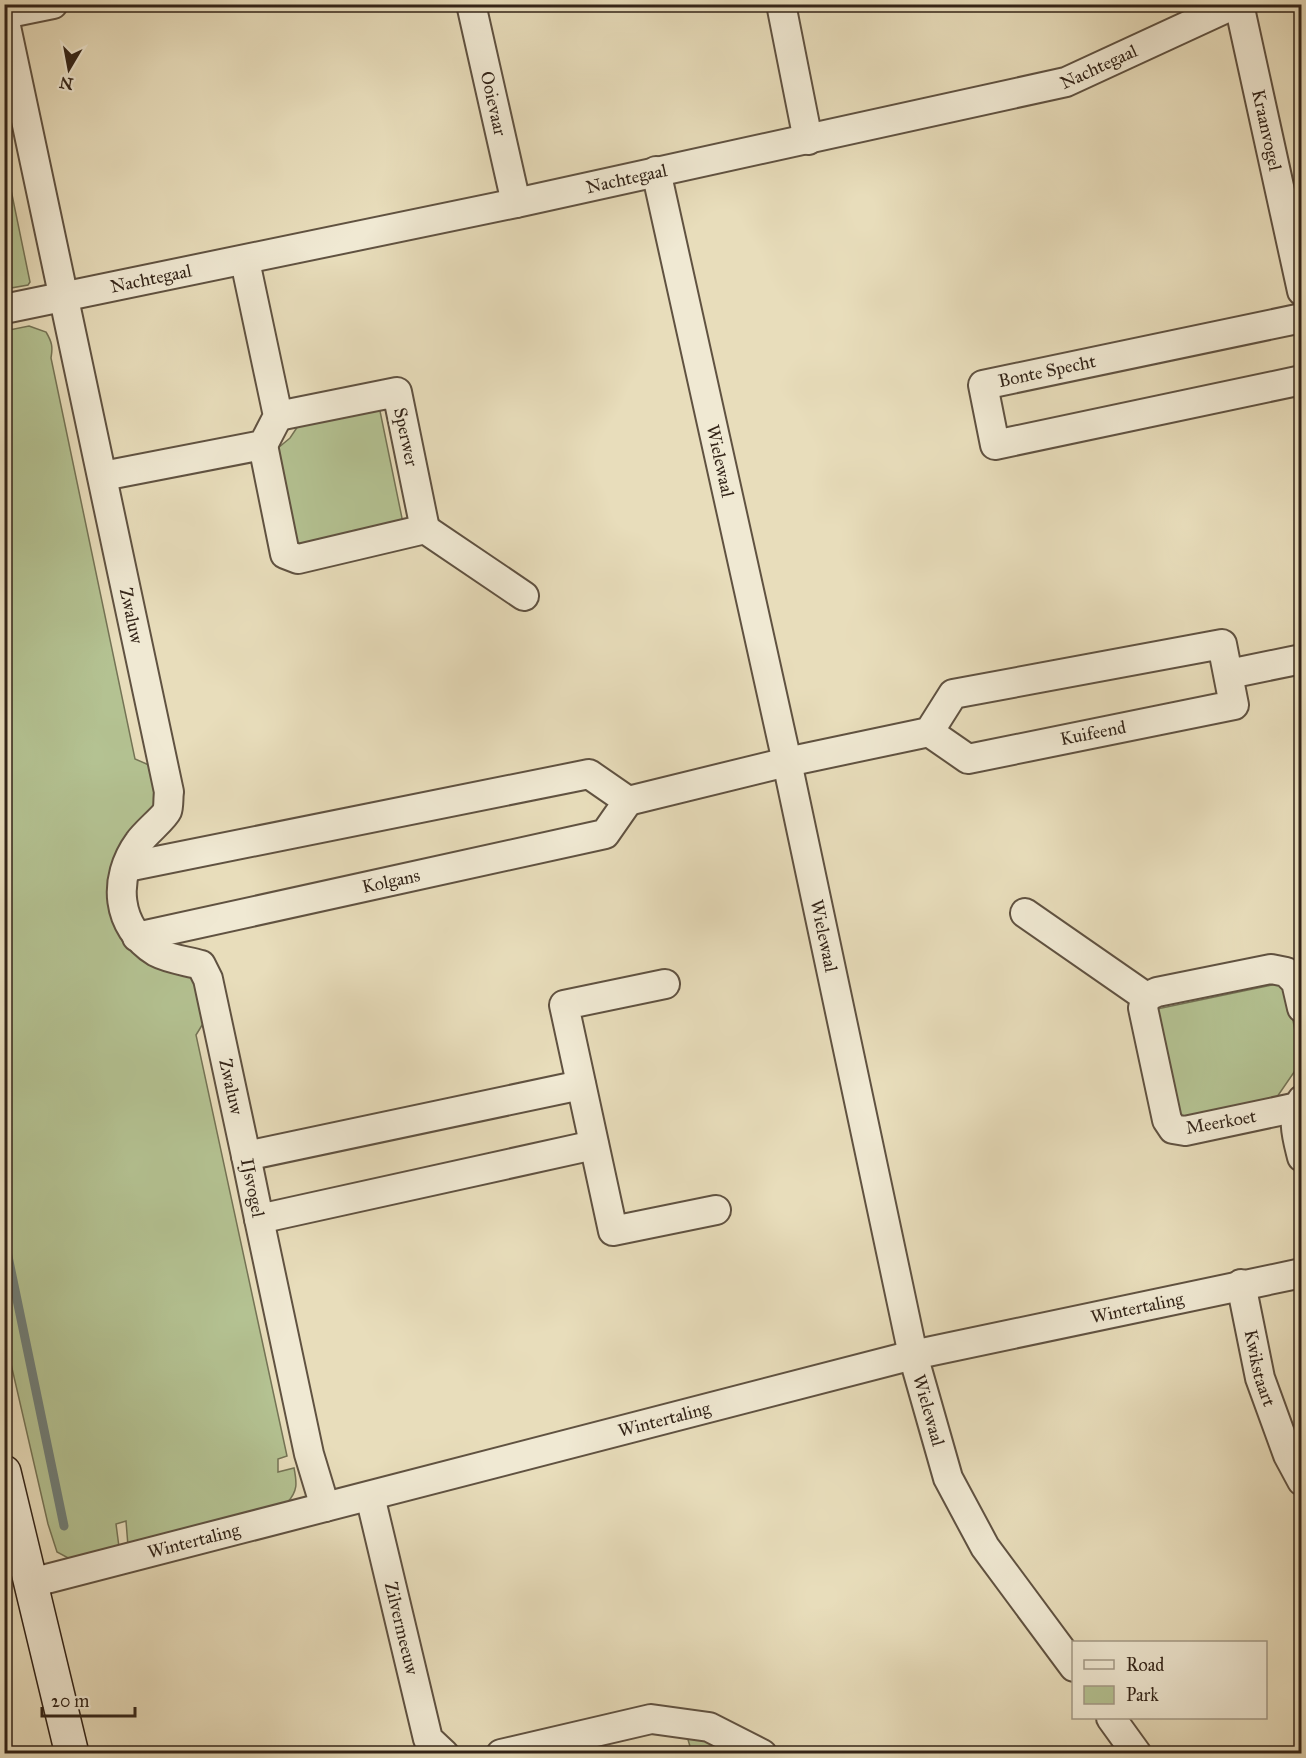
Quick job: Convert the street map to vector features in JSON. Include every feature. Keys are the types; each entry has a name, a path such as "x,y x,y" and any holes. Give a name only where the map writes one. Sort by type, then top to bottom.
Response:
{"street":[{"path":"4,16 53,4"},
{"name":"Ooievaar","path":"471,4 516,203"},
{"path":"781,4 808,140"},
{"name":"Nachtegaal","path":"4,309 245,261 1066,82 1237,4"},
{"name":"Kraanvogel","path":"1237,4 1302,291"},
{"name":"Zwaluw","path":"4,16 169,792 167,811 138,843 127,867 122,890 122,907 137,937 158,953 201,965 208,979 246,1156"},
{"name":"Wielewaal","path":"656,171 787,762 913,1354 948,1478 985,1547 1072,1664"},
{"path":"245,261 278,416 262,445 285,554 298,559 424,529 524,596"},
{"name":"Bonte Specht","path":"1302,318 983,385 995,445 1302,380"},
{"name":"Sperwer","path":"278,416 396,392 424,529"},
{"path":"103,476 262,445"},
{"name":"Kuifeend","path":"1222,644 1234,705 968,759 929,732 953,694 1222,644"},
{"path":"1229,674 1302,659"},
{"path":"127,867 589,774 628,801 787,762 929,732"},
{"name":"Kolgans","path":"137,937 605,834 628,801"},
{"path":"1025,913 1146,997 1157,992 1271,969 1286,972 1296,982 1302,1008"},
{"path":"665,984 564,1005 613,1231 716,1210"},
{"name":"Meerkoet","path":"1146,997 1143,1008 1167,1120 1173,1129 1185,1131 1300,1104 1295,1128 1302,1157"},
{"name":"IJsvogel","path":"581,1085 246,1156 260,1219 594,1145"},
{"path":"260,1219 309,1454 325,1507"},
{"name":"Wintertaling","path":"31,1583 913,1354 1302,1273"},
{"name":"Kwikstaart","path":"1241,1284 1260,1378 1295,1454 1302,1481"},
{"path":"4,1472 72,1754"},
{"name":"Zilvermeeuw","path":"369,1497 428,1739 444,1754"},
{"path":"514,1752 651,1719 709,1727 762,1754"},
{"path":"1112,1719 1137,1754"}],"green space":[{"path":"4,156 30,282 28,285 5,289"},
{"path":"29,326 46,332 51,342 51,358 135,759 149,765 157,802 111,909 193,972 204,1022 196,1035 287,1456 278,1459 278,1472 294,1468 296,1483 295,1491 287,1503 128,1546 126,1521 116,1524 119,1547 70,1559 57,1552 48,1524 5,1338 4,331"},
{"path":"377,409 380,411 403,523 293,548 272,453 290,438 298,426"},
{"path":"1286,984 1301,1062 1268,1110 1182,1123 1157,1009"},
{"path":"686,1733 739,1753 692,1753"}],"waterway":[{"path":"4,1237 64,1526"}]}
